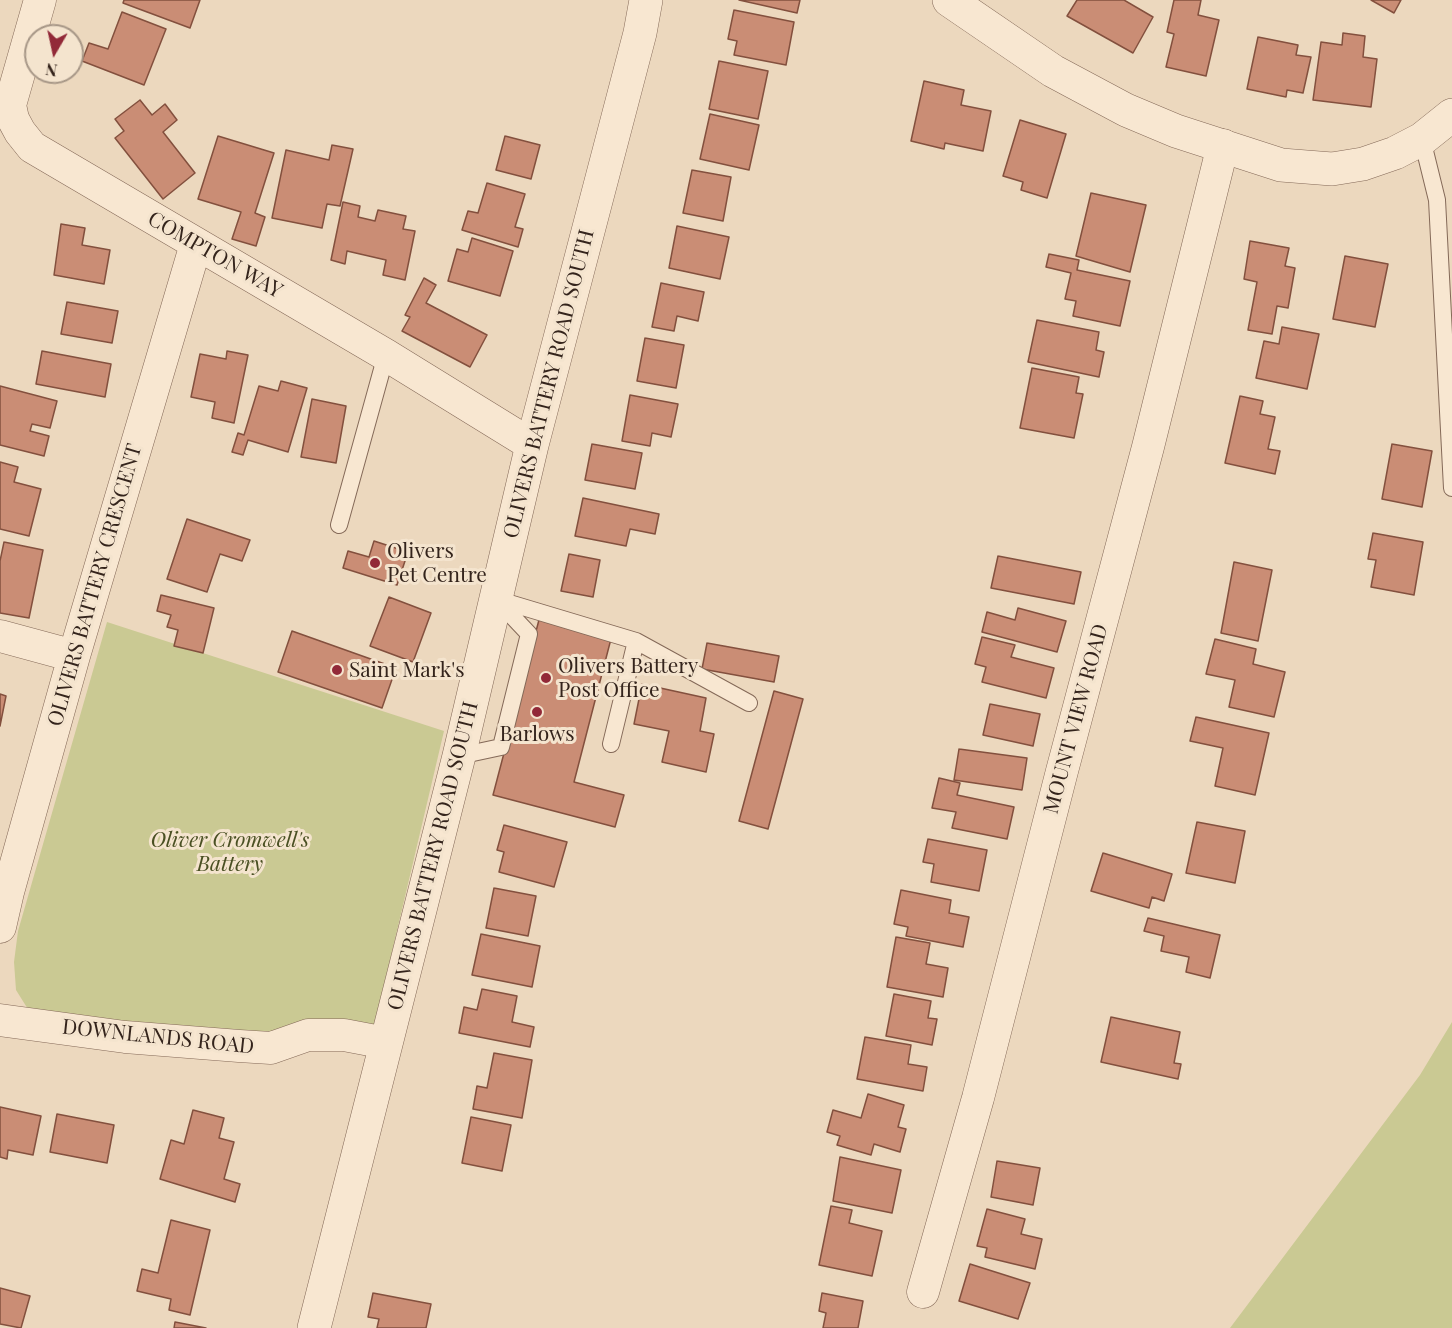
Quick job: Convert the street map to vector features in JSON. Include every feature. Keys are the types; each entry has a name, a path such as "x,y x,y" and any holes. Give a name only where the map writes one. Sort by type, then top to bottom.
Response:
{"street":[{"name":"COMPTON WAY","path":"40,0 10,105 13,119 32,147 386,354 532,445"},
{"name":"OLIVERS BATTERY ROAD SOUTH","path":"314,1328 459,756 532,445 640,33 646,0"},
{"path":"960,3 1053,71 1126,110 1176,131 1281,165 1332,169 1363,165 1422,140 1452,115"},
{"name":"MOUNT VIEW ROAD","path":"923,1292 978,1098 1148,447 1223,145"},
{"name":"OLIVERS BATTERY CRESCENT","path":"0,927 74,656 196,244"},
{"path":"0,636 74,656"},
{"name":"DOWNLANDS ROAD","path":"0,1020 125,1037 239,1047 271,1047 308,1035 344,1035 386,1043"}],"lane":[{"path":"1422,140 1437,200 1452,488"},
{"path":"339,525 386,354"},
{"path":"496,598 636,641 749,703"},
{"path":"611,744 636,641"}],"green space":[{"name":"Oliver Cromwell's Battery","path":"107,622 444,731 375,1024 297,1026 262,1036 31,1014 16,990 14,962 18,931"},
{"path":"1452,1022 1452,1328 1230,1328 1420,1075"}],"building":[{"path":"124,0 200,0 190,28 123,3"},
{"path":"739,0 800,0 797,13"},
{"path":"1077,0 1124,0 1153,17 1133,53 1067,16"},
{"path":"1174,0 1201,0 1198,15 1219,20 1206,76 1166,67 1174,34 1167,32"},
{"path":"1371,0 1401,0 1394,13"},
{"path":"734,10 794,22 786,65 734,55 737,41 728,39"},
{"path":"122,12 166,29 144,85 84,62 89,43 108,49"},
{"path":"1343,33 1365,36 1363,57 1377,59 1371,107 1313,100 1321,42 1342,45"},
{"path":"1258,37 1298,45 1296,55 1311,57 1303,93 1287,90 1286,97 1247,89"},
{"path":"719,61 768,71 758,119 709,109"},
{"path":"924,81 964,90 961,105 991,111 983,151 945,143 944,149 911,141"},
{"path":"140,100 152,115 165,104 177,120 163,132 195,173 163,199 115,138 124,131 115,119"},
{"path":"710,114 759,125 749,170 700,159"},
{"path":"1020,120 1066,134 1047,198 1021,190 1023,182 1003,176"},
{"path":"218,136 274,153 255,213 265,217 256,246 232,239 241,212 198,199"},
{"path":"505,136 540,145 531,179 496,170"},
{"path":"332,145 353,149 340,206 327,204 322,228 272,218 286,150 329,160"},
{"path":"692,170 731,177 723,221 683,213"},
{"path":"487,183 525,194 515,227 523,229 518,247 462,230 468,211 478,213"},
{"path":"1091,193 1146,205 1130,272 1076,256"},
{"path":"343,202 360,206 358,217 375,221 378,210 406,216 403,229 415,231 405,280 383,275 386,260 347,251 345,264 331,260"},
{"path":"61,224 85,228 82,245 110,250 104,284 54,275"},
{"path":"677,226 729,237 720,279 669,268"},
{"path":"472,238 513,251 500,296 448,281 457,249 468,252"},
{"path":"1250,241 1289,248 1285,266 1295,268 1288,308 1277,306 1272,334 1248,330 1257,282 1244,279"},
{"path":"1049,254 1079,260 1077,270 1130,281 1120,326 1073,316 1076,301 1065,299 1071,273 1046,267"},
{"path":"1345,256 1388,264 1375,327 1333,319"},
{"path":"424,278 436,285 426,303 487,335 470,367 402,331 410,317 405,315"},
{"path":"661,283 704,292 698,321 677,316 674,331 652,327"},
{"path":"67,302 118,311 112,343 61,334"},
{"path":"1037,320 1099,332 1096,350 1104,352 1099,377 1028,362"},
{"path":"1282,327 1319,334 1307,389 1256,378 1264,341 1279,344"},
{"path":"645,338 684,345 676,388 637,381"},
{"path":"42,351 111,364 105,397 36,384"},
{"path":"227,351 248,355 234,423 212,418 215,402 191,397 200,354 226,359"},
{"path":"1032,368 1079,377 1076,393 1083,394 1074,438 1020,428"},
{"path":"281,381 307,388 288,452 248,440 243,455 232,452 238,433 244,435 259,386 278,391"},
{"path":"0,386 57,401 50,428 32,424 30,431 49,436 44,456 0,445"},
{"path":"630,395 678,404 671,437 652,433 650,446 622,441"},
{"path":"1240,396 1263,401 1260,414 1275,417 1268,449 1280,451 1275,474 1225,463"},
{"path":"312,399 346,406 336,463 301,457"},
{"path":"592,444 642,453 635,489 585,480"},
{"path":"1392,444 1432,451 1422,507 1382,499"},
{"path":"0,462 18,467 14,482 41,489 29,536 0,529"},
{"path":"583,498 659,514 655,534 630,529 626,546 575,536"},
{"path":"187,519 250,540 242,561 220,554 207,592 167,579"},
{"path":"1373,533 1423,542 1414,595 1371,587 1376,560 1368,559"},
{"name":"Olivers Pet Centre","path":"374,541 408,552 397,585 343,568 348,551 369,557"},
{"path":"4,542 43,550 29,618 0,613 0,561"},
{"path":"569,554 600,560 593,597 561,591"},
{"path":"998,556 1081,572 1074,604 991,588"},
{"path":"1234,562 1272,570 1258,641 1221,633"},
{"path":"161,595 214,608 203,653 174,646 178,630 167,627 171,615 157,611"},
{"path":"389,597 431,613 413,662 370,646"},
{"path":"1018,608 1066,621 1057,652 982,632 987,612 1015,620"},
{"path":"540,616 612,635 574,782 624,795 615,827 493,795"},
{"name":"Saint Mark's","path":"292,631 396,668 382,708 278,672"},
{"path":"982,637 1015,645 1011,657 1054,668 1046,698 982,682 986,667 975,664"},
{"path":"1215,639 1256,649 1253,664 1285,672 1274,717 1229,707 1235,680 1206,674"},
{"path":"707,643 779,656 774,682 702,669"},
{"path":"642,684 706,698 700,731 714,734 706,772 662,762 669,731 634,724"},
{"path":"774,691 803,699 768,829 739,821"},
{"path":"0,694 6,696 0,726"},
{"path":"990,704 1040,714 1033,746 983,735"},
{"path":"1196,717 1269,733 1255,795 1215,786 1223,748 1190,741"},
{"path":"959,749 1027,758 1022,790 954,780"},
{"path":"939,778 960,783 957,795 1014,807 1007,839 952,828 956,812 932,808"},
{"path":"1197,822 1245,831 1235,883 1186,873"},
{"path":"504,825 567,842 554,887 499,872 504,852 497,850"},
{"path":"928,839 987,850 979,891 931,882 934,864 923,862"},
{"path":"1103,853 1172,874 1164,901 1152,897 1149,908 1091,891"},
{"path":"494,888 536,896 528,936 486,928"},
{"path":"901,890 951,900 949,913 969,917 963,947 906,936 908,927 894,924"},
{"path":"1148,918 1220,935 1210,978 1186,972 1189,957 1161,951 1164,936 1144,931"},
{"path":"481,934 540,946 532,987 472,975"},
{"path":"896,937 930,943 926,964 948,968 943,997 887,987"},
{"path":"482,989 517,996 512,1022 534,1027 530,1047 459,1033 464,1007 477,1010"},
{"path":"894,994 931,1001 928,1018 937,1019 932,1045 886,1036"},
{"path":"1111,1017 1180,1032 1174,1063 1181,1064 1178,1079 1101,1062"},
{"path":"865,1037 911,1045 908,1064 927,1067 923,1091 857,1079"},
{"path":"494,1053 532,1060 522,1118 473,1109 477,1086 487,1088"},
{"path":"868,1094 904,1105 898,1127 906,1129 900,1152 874,1144 871,1155 837,1145 840,1136 827,1132 833,1110 861,1118"},
{"path":"0,1107 41,1116 33,1155 8,1150 7,1159 0,1157"},
{"path":"193,1110 224,1118 219,1138 234,1142 224,1179 240,1184 235,1202 160,1179 171,1140 184,1144"},
{"path":"57,1114 114,1125 107,1163 50,1152"},
{"path":"471,1117 511,1125 502,1171 462,1163"},
{"path":"840,1157 901,1170 892,1213 833,1201"},
{"path":"997,1161 1040,1168 1033,1205 991,1197"},
{"path":"831,1206 852,1210 849,1223 882,1231 872,1276 819,1265"},
{"path":"987,1209 1025,1219 1021,1234 1042,1239 1035,1269 985,1257 987,1248 977,1246"},
{"path":"171,1220 210,1230 190,1315 169,1310 171,1299 137,1291 142,1269 158,1273"},
{"path":"970,1264 1030,1283 1018,1319 959,1301"},
{"path":"0,1288 30,1296 21,1328 0,1324"},
{"path":"373,1293 431,1304 426,1328 377,1328 379,1319 368,1317"},
{"path":"822,1293 863,1301 858,1328 823,1328 826,1313 819,1311"},
{"path":"175,1322 206,1328 174,1328"}],"place":[{"name":"Olivers Pet Centre","path":"375,563"},
{"name":"Saint Mark's","path":"337,670"},
{"name":"Olivers Battery Post Office","path":"546,678"},
{"name":"Barlows","path":"537,712"}]}
